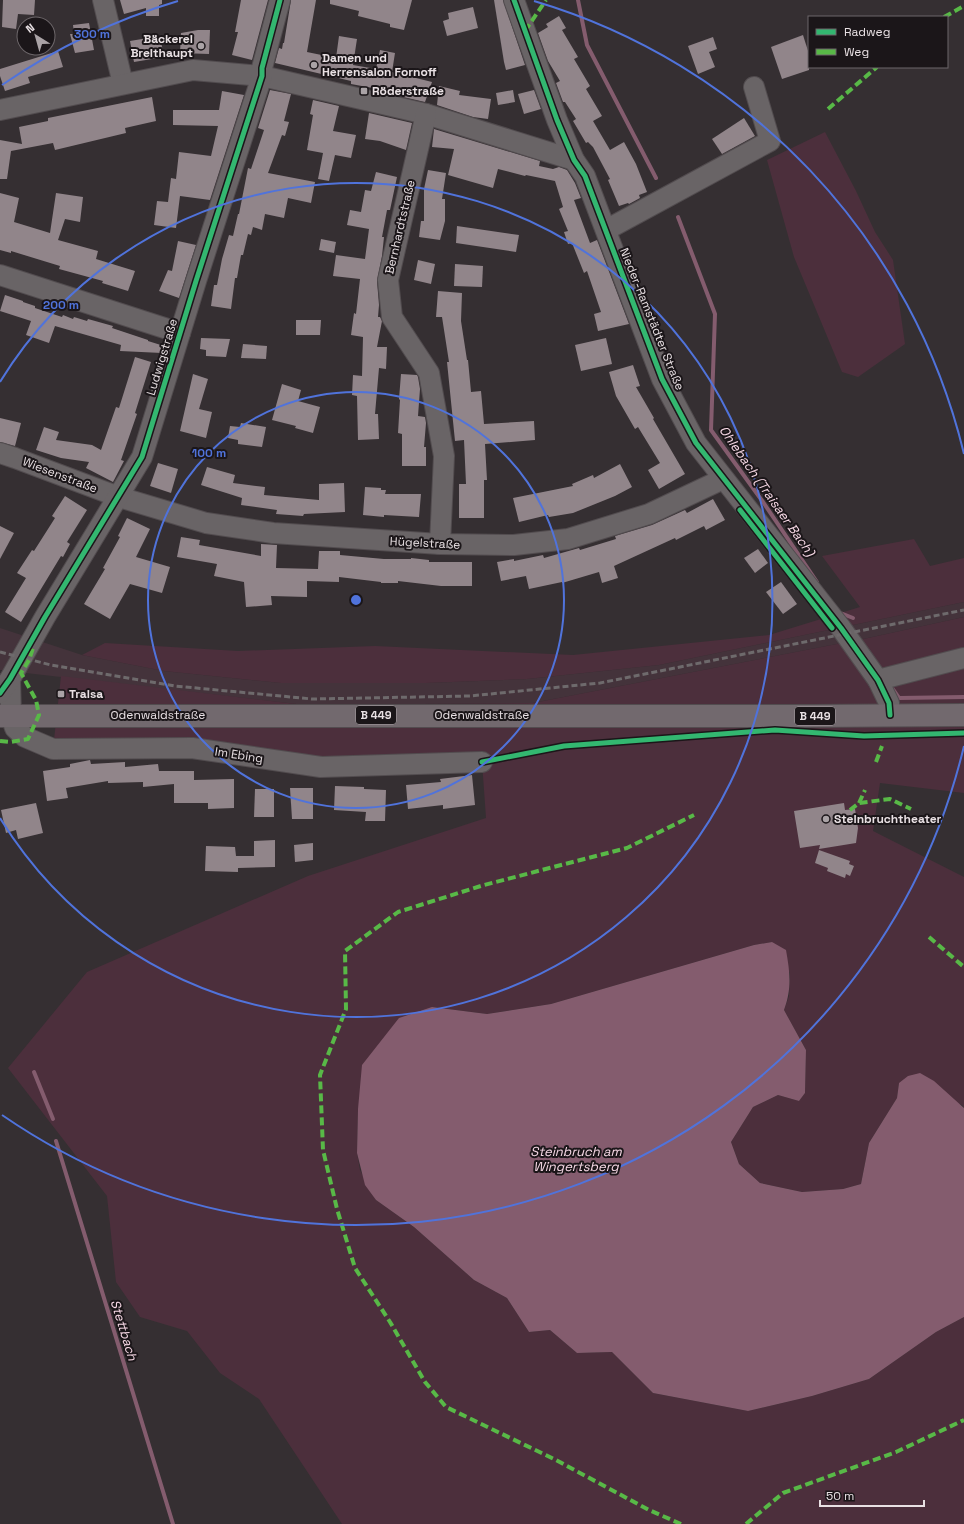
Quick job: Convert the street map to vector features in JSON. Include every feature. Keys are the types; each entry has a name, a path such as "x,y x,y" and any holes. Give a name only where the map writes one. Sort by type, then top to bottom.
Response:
{"main road":[{"name":"Odenwaldstraße","path":"6,716 964,715"}],"street":[{"path":"103,0 123,84"},
{"name":"Ludwigstraße","path":"6,716 5,686 142,457 262,76 262,68 280,0"},
{"name":"Nieder-Ramstädter Straße","path":"514,0 558,120 574,160 585,176 662,380 696,443 826,607 878,680 889,703 890,715"},
{"path":"0,110 193,70 262,76 426,114 574,160"},
{"path":"606,230 770,141 754,87"},
{"name":"Bernhardtstraße","path":"426,114 388,280 392,317 429,373 444,456 440,544"},
{"path":"0,275 180,333"},
{"name":"Wiesenstraße","path":"0,453 119,497"},
{"name":"Hügelstraße","path":"119,497 206,523 273,533 440,544 514,545 568,539 649,514 723,478"},
{"path":"878,680 964,658"},
{"name":"Im Ebing","path":"6,716 22,735 53,749 192,748 321,767 482,762"}],"shaded area":[{"path":"825,132 856,191 875,232 893,260 905,344 858,377 842,372 794,257 767,160"},
{"path":"914,539 930,566 964,558 964,602 659,665 527,679 426,683 281,683 164,671 82,655 105,643 238,651 375,646 573,655 769,635 860,607 822,556"},
{"path":"964,602 964,617 868,638 533,703 305,705 0,670 0,628 82,655 164,671 281,683 426,683 527,679 659,665"},
{"path":"964,617 964,793 880,783 873,831 964,877 964,1108 962,1105 899,1083 897,1098 869,1143 861,1184 843,1189 802,1192 760,1183 739,1164 731,1142 753,1107 778,1095 799,1101 805,1093 806,1050 784,1010 789,996 790,973 772,942 754,945 551,1004 487,1014 432,1007 358,1109 357,1153 360,1170 376,1200 414,1227 474,1280 507,1298 529,1332 550,1330 577,1353 612,1352 653,1393 748,1411 812,1396 869,1379 936,1332 964,1317 964,1524 342,1524 259,1399 220,1373 187,1331 140,1317 116,1282 107,1196 8,1068 87,972 308,876 486,818 482,762 321,767 192,748 53,749 61,676 305,705 533,703 868,638"}],"water":[{"name":"Steinbruch am Wingertsberg","path":"772,942 786,950 790,980 787,1002 784,1010 806,1050 805,1093 799,1101 778,1095 753,1107 731,1142 739,1164 760,1183 802,1192 843,1189 861,1184 869,1143 897,1098 899,1083 908,1076 920,1073 934,1081 964,1108 964,1317 936,1332 869,1379 812,1396 748,1411 653,1393 612,1352 577,1353 550,1330 529,1332 507,1298 474,1280 414,1227 376,1200 365,1185 357,1153 358,1109 362,1065 399,1018 432,1007 487,1014 551,1004 754,945"}],"building":[{"path":"3,0 35,0 34,15 18,14 18,16 16,16 16,29 2,27"},
{"path":"120,0 162,0 162,4 159,5 159,16 146,16 146,8 124,14"},
{"path":"241,0 268,0 252,60 232,55 238,32 235,32"},
{"path":"291,0 316,0 307,52 336,58 339,36 357,39 353,65 376,69 380,50 395,53 392,72 432,82 425,102 377,91 378,89 351,84 351,81 275,63 279,48 282,49 284,43"},
{"path":"330,0 412,0 404,30 390,27 390,24 358,16 359,11 330,4"},
{"path":"494,0 503,0 525,65 506,70"},
{"path":"473,7 478,28 447,36 443,21 449,19 448,13"},
{"path":"559,16 566,28 562,30 578,57 574,59 590,86 586,89 602,116 593,121 610,150 624,142 636,164 647,192 639,195 640,198 629,204 619,206 608,180 610,179 593,147 588,142 586,143 573,121 576,119 565,102 563,102 556,83 560,81 548,61 538,33 548,27 546,24"},
{"path":"89,23 94,50 75,53 70,34 74,34 73,25"},
{"path":"198,30 210,30 209,54 180,53 181,33"},
{"path":"803,35 808,51 809,70 782,79 771,47"},
{"path":"160,36 164,57 134,62 130,41"},
{"path":"713,37 717,49 709,52 715,67 698,74 688,46"},
{"path":"58,51 63,67 28,77 30,83 5,91 0,76 0,69 42,56 56,56 56,52"},
{"path":"439,86 460,91 459,95 491,99 488,119 473,117 437,105"},
{"path":"270,90 291,94 284,121 289,122 285,136 282,135 268,173 315,182 311,203 288,198 284,218 265,214 262,230 253,227 251,235 248,234 243,255 241,255 237,278 235,278 231,309 211,306 214,285 217,285 222,259 229,235 233,236 239,214 248,168 251,169 264,130 258,128"},
{"path":"513,90 515,102 498,105 496,93"},
{"path":"534,90 541,109 524,114 518,94"},
{"path":"222,91 244,95 210,200 180,196 176,228 154,225 157,201 168,202 171,178 176,179 179,152 211,156 218,126 173,125 173,110 219,110"},
{"path":"152,97 156,121 125,128 126,133 55,150 53,143 11,151 7,179 0,179 0,140 22,144 19,127 48,121 48,118"},
{"path":"313,100 339,106 333,131 356,135 351,158 335,155 329,181 318,179 323,153 307,150 313,115 310,114"},
{"path":"369,113 412,123 406,150 380,141 365,139"},
{"path":"744,118 755,136 722,154 712,139"},
{"path":"434,129 540,161 539,166 553,169 559,167 567,170 575,183 581,198 574,200 590,243 597,240 629,324 598,331 594,314 601,312 587,271 584,273 572,243 568,244 564,232 568,231 559,209 563,207 555,181 525,176 498,169 493,188 448,175 454,149 432,147"},
{"path":"428,170 446,173 442,199 445,199 445,221 440,240 419,237 421,221 424,221 424,189"},
{"path":"376,172 397,177 390,210 387,210 382,237 384,237 382,256 377,281 379,305 378,317 380,317 382,321 377,347 387,347 386,369 379,368 375,414 378,414 379,439 358,440 357,396 352,395 353,375 362,376 363,337 351,335 354,313 356,314 360,279 333,276 336,255 365,259 369,229 347,225 350,210 361,212 365,190 371,191"},
{"path":"0,193 19,198 14,222 50,233 56,193 83,197 80,222 65,219 58,240 98,251 96,259 135,271 128,291 102,283 103,281 59,269 60,266 11,251 11,253 0,250"},
{"path":"457,226 519,235 516,252 456,243"},
{"path":"321,239 336,242 334,253 319,250"},
{"path":"178,241 196,245 179,298 159,291 168,270 172,271"},
{"path":"418,260 435,264 431,284 414,280"},
{"path":"455,264 483,266 482,287 454,286"},
{"path":"438,291 462,293 461,321 468,360 471,392 481,391 484,424 534,421 535,440 485,444 487,480 484,480 484,518 459,518 459,484 466,484 464,440 455,441 447,362 449,362 442,317 436,317"},
{"path":"5,295 35,306 35,308 62,317 63,315 73,319 74,317 87,321 88,319 113,326 112,328 164,346 162,353 120,351 121,345 55,326 49,343 26,335 31,321 0,311"},
{"path":"296,320 321,320 320,335 296,335"},
{"path":"201,338 230,339 226,357 206,356 206,350 200,349"},
{"path":"606,338 612,364 581,371 575,345"},
{"path":"243,344 267,346 266,359 241,358"},
{"path":"135,357 151,362 135,413 137,414 121,460 124,461 113,482 86,468 89,462 61,458 36,450 44,427 59,432 56,440 92,445 101,450 116,407 119,408"},
{"path":"633,365 640,386 636,387 685,474 659,489 648,470 660,463 638,427 635,429 616,396 609,372"},
{"path":"193,374 208,379 199,409 212,412 206,438 180,431"},
{"path":"401,374 417,375 418,377 420,389 418,416 425,417 426,423 424,447 426,447 426,466 402,466 402,434 398,433"},
{"path":"282,384 301,390 298,401 320,407 313,433 295,428 296,426 272,420"},
{"path":"0,418 21,423 15,446 0,442"},
{"path":"241,423 266,427 262,447 238,444 238,440 228,438 230,426 240,427"},
{"path":"158,463 178,469 171,493 150,486"},
{"path":"620,464 632,487 615,496 573,513 549,517 548,515 519,522 513,498 573,486 572,484 593,475 594,478"},
{"path":"207,467 235,475 233,483 265,487 264,495 319,500 319,484 344,483 345,512 304,514 303,516 276,514 277,510 241,505 242,498 201,485"},
{"path":"365,487 381,488 381,490 386,490 385,494 421,494 419,517 384,515 384,517 363,515"},
{"path":"65,496 87,510 67,542 70,544 63,557 61,556 21,622 5,612 26,578 17,573 32,550 34,551 55,518 52,516"},
{"path":"713,499 725,520 706,530 704,526 676,540 675,538 614,566 618,578 602,583 599,572 562,583 529,589 526,576 501,581 497,562 514,559 514,561 543,555 544,558 579,548 580,550 616,539 615,536 652,525 685,510 687,513"},
{"path":"127,518 150,529 136,557 170,567 162,593 130,584 110,619 84,604 105,569 103,568 120,537 118,536"},
{"path":"0,526 14,533 0,559"},
{"path":"181,537 200,540 199,545 261,556 261,544 277,545 276,568 318,569 319,551 340,551 340,555 384,559 411,558 429,560 429,562 472,562 472,586 441,586 398,581 398,583 381,583 339,577 339,582 307,581 307,597 271,596 272,605 246,607 244,582 214,576 217,564 177,557"},
{"path":"758,549 768,563 755,573 744,558"},
{"path":"781,582 797,604 783,614 766,592"},
{"path":"90,760 91,764 125,762 125,767 158,764 159,771 194,771 194,780 234,779 234,808 208,809 208,803 174,803 174,784 143,787 143,782 108,783 108,781 66,788 68,798 47,801 43,771 70,767 70,764"},
{"path":"472,775 475,805 443,809 443,805 408,809 406,785 441,782 440,779"},
{"path":"335,786 364,787 364,789 386,790 385,821 365,821 366,812 334,810"},
{"path":"290,788 313,788 313,819 292,819"},
{"path":"255,789 274,789 274,817 254,817"},
{"path":"36,803 43,833 18,839 16,830 6,833 1,810"},
{"name":"Steinbruchtheater","path":"844,803 845,810 855,809 858,828 856,843 819,849 820,845 800,848 794,811"},
{"path":"275,840 275,867 238,868 238,872 205,871 206,846 235,847 236,856 254,856 254,841"},
{"path":"313,843 313,860 295,862 294,845"},
{"path":"819,850 850,861 849,864 854,866 850,876 846,874 845,878 827,871 828,868 815,863"}],"waterway":[{"name":"Ohlebach (Traisaer Bach)","path":"578,0 587,45 656,178"},
{"name":"Ohlebach (Traisaer Bach)","path":"678,217 715,314 711,430 763,502 817,582"},
{"name":"Ohlebach (Traisaer Bach)","path":"838,612 853,618"},
{"name":"Ohlebach (Traisaer Bach)","path":"892,688 899,698 964,697"},
{"name":"Stettbach","path":"34,1072 53,1119"},
{"name":"Stettbach","path":"56,1141 173,1524"}],"railway":[{"path":"0,652 51,665 175,686 312,699 470,696 600,683 964,610"}],"marked path":[{"path":"525,31 546,0"},
{"path":"946,16 964,6"},
{"path":"828,109 876,68"},
{"path":"0,741 10,742 28,739 39,715 36,700 21,673 29,660 34,645"},
{"path":"876,762 882,746"},
{"path":"859,803 865,790"},
{"path":"850,810 859,803 890,799 911,809"},
{"path":"681,1524 649,1510 554,1459 446,1407 425,1382 390,1322 355,1268 337,1209 323,1150 320,1075 346,1009 345,951 398,912 484,885 627,848 694,815"},
{"path":"929,937 964,967"},
{"path":"746,1524 783,1493 896,1452 964,1420"}],"cycle path":[{"path":"0,693 10,679 45,617 142,457 196,281 262,76 262,68 280,0"},
{"path":"514,0 557,120 574,160 585,176 662,379 696,443 841,628 878,680 889,703 890,715"},
{"path":"740,510 832,628"},
{"path":"482,762 564,746 775,730 864,736 964,733"}],"place":[{"name":"Bäckerei Breithaupt","path":"201,46"},
{"name":"Damen und Herrensalon Fornoff","path":"314,65"},
{"name":"Röderstraße","path":"364,91"},
{"name":"Traisa","path":"61,694"},
{"name":"Steinbruchtheater","path":"826,819"}]}
